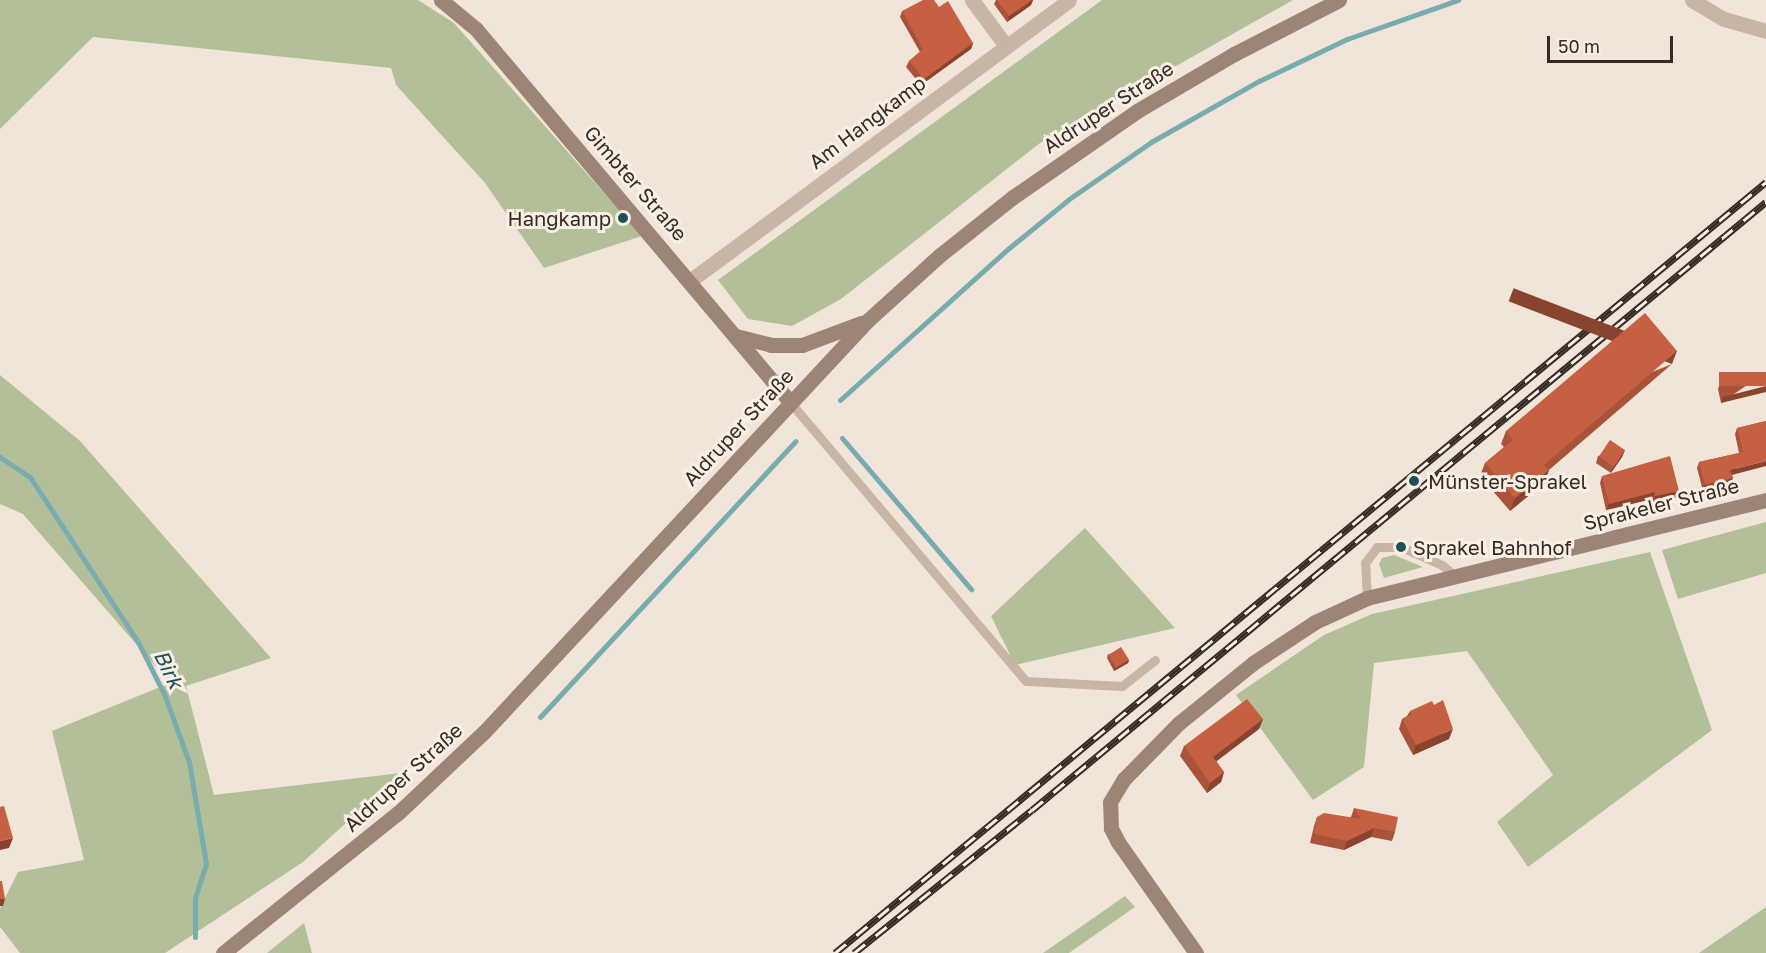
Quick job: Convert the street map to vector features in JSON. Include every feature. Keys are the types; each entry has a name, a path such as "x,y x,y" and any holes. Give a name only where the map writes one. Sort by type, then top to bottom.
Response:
{"main road":[{"name":"Gimbter Straße","path":"441,0 477,29 691,280 790,402"},
{"name":"Aldruper Straße","path":"223,953 398,813 484,732 867,321 940,255 1082,148 1186,81 1339,0"},
{"path":"736,336 771,345 802,345 867,321"},
{"name":"Sprakeler Straße","path":"1196,953 1118,842 1108,813 1120,785 1179,723 1291,636 1367,598 1766,500"}],"street":[{"path":"972,0 1006,46"},
{"name":"Am Hangkamp","path":"691,280 1069,0"},
{"path":"1692,0 1724,19 1766,31"}],"lane":[{"path":"790,402 1026,681 1122,686 1155,660"},
{"path":"1367,598 1365,563 1377,547 1401,547 1442,565 1454,575"}],"green space":[{"path":"0,0 418,0 454,23 642,236 544,268 485,183 396,85 391,68 93,37 0,129"},
{"path":"1102,0 1293,0 1040,143 841,299 792,326 748,319 718,280"},
{"path":"0,375 80,441 271,658 186,686 214,795 401,773 303,862 165,953 20,953 0,927 0,908 18,872 84,860 52,731 170,683 23,514 0,504"},
{"path":"1766,522 1766,573 1678,599 1662,550"},
{"path":"1085,528 1175,628 1015,665 991,616"},
{"path":"1650,552 1712,730 1528,867 1497,822 1553,775 1467,651 1374,663 1364,767 1313,800 1236,695 1324,635 1372,614"},
{"path":"1394,555 1423,567 1384,578 1379,564 1382,558"},
{"path":"1125,896 1135,907 1069,953 1043,953"},
{"path":"1766,907 1766,953 1699,953"},
{"path":"304,923 312,953 267,953"}],"building":[{"path":"923,0 934,0 939,7 948,1 973,43 924,79 909,61 923,49 902,11"},
{"path":"997,0 1032,0 1009,16"},
{"path":"1645,313 1677,351 1544,465 1549,470 1515,498 1485,463 1513,440 1506,431"},
{"path":"1719,372 1766,372 1766,386 1719,386"},
{"path":"1766,421 1766,461 1730,470 1733,478 1705,485 1699,462 1743,452 1737,428"},
{"path":"1610,440 1625,450 1614,467 1599,457"},
{"path":"1670,456 1679,491 1655,496 1655,492 1609,504 1602,476"},
{"path":"1121,647 1129,660 1116,668 1108,655"},
{"path":"1247,699 1263,719 1213,757 1224,772 1210,783 1184,746"},
{"path":"1443,700 1453,729 1416,745 1402,719 1411,715 1410,711 1432,701 1434,705"},
{"path":"4,806 13,838 0,841 0,807"},
{"path":"1354,808 1398,817 1395,832 1374,828 1347,841 1314,834 1317,817 1324,813 1361,819"},
{"path":"0,881 2,881 5,899 0,899"}],"waterway":[{"path":"840,400 1009,248 1069,199 1151,142 1259,81 1347,39 1458,0"},
{"path":"842,438 971,589"},
{"path":"540,717 796,441"},
{"name":"Birk","path":"0,457 30,477 138,642 165,696 189,762 206,864 195,897 195,937"}],"railway":[{"path":"835,953 1766,182"},
{"path":"854,953 1032,810 1766,202"}],"place":[{"name":"Hangkamp","path":"623,218"},
{"name":"Münster-Sprakel","path":"1414,481"},
{"name":"Sprakel Bahnhof","path":"1401,547"}]}
